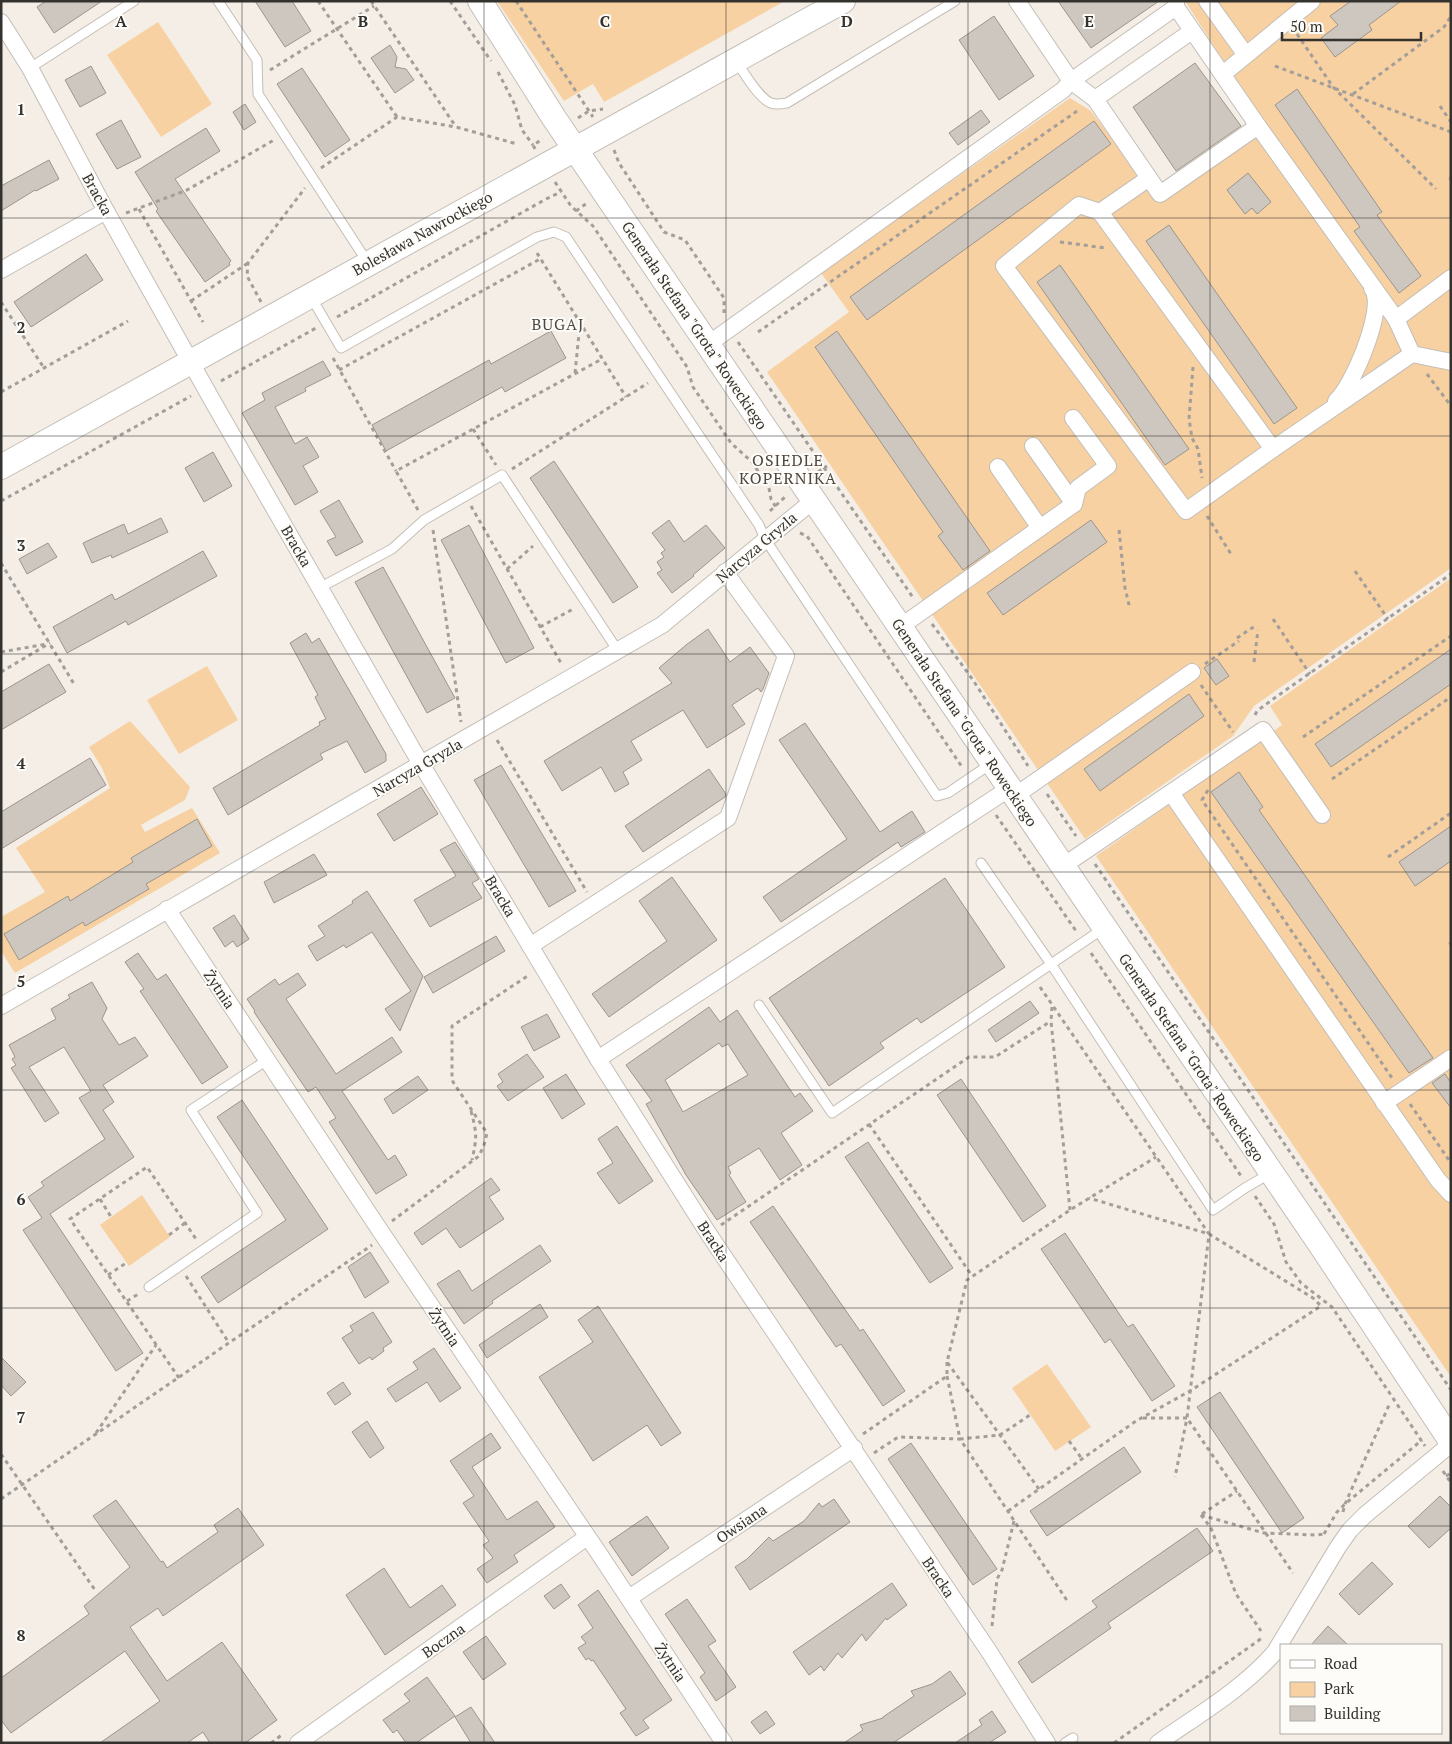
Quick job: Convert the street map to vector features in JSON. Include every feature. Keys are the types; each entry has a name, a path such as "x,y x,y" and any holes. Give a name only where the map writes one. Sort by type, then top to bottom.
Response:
{"street":[{"name":"Generała Stefana \"Grota\" Roweckiego","path":"480,1 554,118 1271,1173 1451,1443"},
{"name":"Bolesława Nawrockiego","path":"1,467 844,1"},
{"path":"1017,1 1072,81 1095,99 1160,194 1258,126"},
{"path":"1207,1 1246,55"},
{"path":"1223,74 1312,1"},
{"path":"707,345 1063,90 1072,81 1176,4 1192,31 1258,126 1396,319 1412,354"},
{"name":"Bracka","path":"1,22 30,68 106,210 206,388 422,764 598,1059 708,1233 857,1442 1047,1743"},
{"path":"1095,99 1192,31"},
{"path":"1100,212 1149,178"},
{"path":"1272,449 1100,212 1079,205 1004,266 1186,511 1272,449 1412,354 1451,362"},
{"path":"1,270 106,210"},
{"path":"1396,319 1451,278"},
{"path":"1315,420 1339,398 1357,368 1373,323 1376,296 1368,279"},
{"path":"900,627 1074,504 1078,488 1108,466 1073,418"},
{"path":"1033,446 1074,504"},
{"path":"998,467 1040,528"},
{"name":"Narcyza Gryzla","path":"1,1006 662,624 814,500"},
{"path":"530,946 728,818 786,656 726,572"},
{"path":"598,1059 987,802 1038,779 1192,672"},
{"path":"1063,866 1171,793 1238,739 1263,730 1322,815"},
{"path":"1171,793 1384,1103 1438,1180 1451,1194"},
{"name":"Żytnia","path":"167,909 268,1060 376,1239 587,1537 724,1743"},
{"path":"1384,1103 1451,1058"},
{"name":"Owsiana","path":"629,1598 857,1442"},
{"path":"1158,1743 1248,1680 1267,1662 1275,1652 1333,1554 1350,1530 1365,1515 1451,1443"},
{"name":"Boczna","path":"293,1737 587,1537"}],"lane":[{"path":"30,68 134,1"},
{"path":"218,1 257,60 258,94 368,264"},
{"path":"736,60 761,96 770,103 779,105 787,103 955,1"},
{"path":"311,295 341,348 530,241 554,232 566,237 759,525 765,539 937,796 948,793 992,763"},
{"path":"321,587 392,549 428,518 502,476 618,651"},
{"path":"981,863 1214,1210 1248,1186 1271,1173"},
{"path":"759,1005 832,1113 1105,928"},
{"path":"148,1287 257,1213 191,1110 268,1060"}],"path":[{"path":"318,1 397,117"},
{"path":"371,1 456,127"},
{"path":"450,1 492,62"},
{"path":"516,1 604,133 618,163 664,232 685,240 724,298 724,320 729,329 833,483 973,680 1086,851 1451,1390"},
{"path":"269,64 267,72 374,6"},
{"path":"1352,94 1444,27 1451,16"},
{"path":"1288,21 1333,87 1436,189"},
{"path":"1274,66 1451,132"},
{"path":"496,69 512,99 522,130 533,145"},
{"path":"751,337 1095,99"},
{"path":"1440,106 1451,122"},
{"path":"191,301 248,264 315,172 397,117 456,127 517,144"},
{"path":"126,213 187,190 284,134"},
{"path":"1,501 561,192 571,206 593,226 686,367 693,387 731,443 752,462 769,488 771,500 790,528 807,536 971,778"},
{"path":"139,209 203,322"},
{"path":"530,241 626,397"},
{"path":"1056,241 1130,251"},
{"path":"339,370 540,259"},
{"path":"248,264 247,276 262,302"},
{"path":"1,302 44,368"},
{"path":"1,392 128,321"},
{"path":"313,322 321,336"},
{"path":"575,373 580,322"},
{"path":"1195,342 1189,398 1189,419 1192,438 1198,449 1202,474 1202,488 1198,502 1231,554"},
{"path":"330,353 396,471 428,518 461,725"},
{"path":"1412,354 1451,406"},
{"path":"396,471 602,359"},
{"path":"473,430 502,476 659,376"},
{"path":"466,496 564,668"},
{"path":"1118,530 1125,588 1130,609"},
{"path":"507,569 544,537"},
{"path":"1,562 74,684"},
{"path":"1355,571 1388,619"},
{"path":"1255,626 1192,672 1238,739 1257,711 1451,574"},
{"path":"540,627 586,601"},
{"path":"1273,620 1310,674"},
{"path":"1254,662 1258,630"},
{"path":"1303,737 1451,636"},
{"path":"1,652 50,643"},
{"path":"1,672 50,643"},
{"path":"1332,779 1451,697"},
{"path":"495,738 594,905"},
{"path":"1214,786 1206,791 1202,800 1451,1163"},
{"path":"987,802 1274,1224 1286,1262 1301,1283 1332,1307 1422,1440 1345,1504"},
{"path":"1388,858 1451,813"},
{"path":"1,1499 179,1378 376,1239 396,1218 479,1156 487,1133 454,1082 452,1075 452,1026 543,967"},
{"path":"1033,976 1209,1234 1187,1418 1175,1477"},
{"path":"1052,1005 1051,1020 1070,1210"},
{"path":"708,1233 969,1057 995,1057 1051,1020"},
{"path":"470,1107 477,1140 472,1161"},
{"path":"869,1124 972,1276"},
{"path":"1068,1602 960,1439 946,1376 947,1362 966,1280 1070,1210 1156,1157"},
{"path":"179,1378 70,1219 147,1167 203,1249"},
{"path":"1008,1511 1142,1418 1190,1391 1321,1306 1313,1298 1209,1234 1089,1198"},
{"path":"100,1199 111,1217"},
{"path":"169,1234 185,1223"},
{"path":"376,1239 377,1253"},
{"path":"108,1275 126,1263"},
{"path":"180,1265 229,1343"},
{"path":"95,1435 156,1345"},
{"path":"947,1362 1039,1489"},
{"path":"857,1442 946,1376"},
{"path":"1320,1541 1324,1533 1343,1512 1390,1403"},
{"path":"872,1454 898,1437 960,1439 1000,1435 1030,1415"},
{"path":"1142,1418 1187,1418"},
{"path":"1187,1418 1292,1574"},
{"path":"1070,1442 1082,1459"},
{"path":"1,1454 95,1590"},
{"path":"1451,1472 1446,1476 1451,1483"},
{"path":"1201,1515 1237,1491"},
{"path":"1201,1515 1264,1532 1316,1535 1324,1533"},
{"path":"1201,1515 1211,1528 1236,1594 1261,1631"},
{"path":"991,1634 997,1579 1002,1570 1014,1521"},
{"path":"1114,1743 1265,1636"},
{"path":"272,1743 293,1737"}],"green space":[{"path":"497,1 785,1 604,102 593,84 564,101"},
{"path":"1185,1 1451,1 1451,568 1254,706 1233,736 1085,839 767,372 849,312 821,273 1070,98 1091,111 1161,202 1266,127"},
{"path":"158,22 212,104 161,137 107,55"},
{"path":"1451,578 1451,1377 1096,856 1282,725 1270,706"},
{"path":"207,666 238,720 179,754 147,700"},
{"path":"130,721 190,787 185,800 141,825 145,832 192,808 220,853 15,973 1,951 1,917 45,892 16,848 110,788 102,768 89,747"},
{"path":"142,1195 170,1237 129,1266 100,1225"},
{"path":"1047,1364 1091,1427 1055,1451 1012,1388"}],"building":[{"path":"46,1 102,1 54,33 37,7"},
{"path":"255,1 292,1 311,31 285,47"},
{"path":"1058,1 1159,1 1091,48"},
{"path":"1351,1 1401,1 1369,25 1372,30 1335,57 1321,38 1338,25 1330,16"},
{"path":"994,16 1034,76 999,100 959,40"},
{"path":"390,45 397,57 395,67 406,69 414,80 395,93 371,58"},
{"path":"1195,63 1241,126 1176,171 1133,107"},
{"path":"91,66 106,93 80,107 65,80"},
{"path":"302,68 350,140 325,157 277,84"},
{"path":"1297,89 1382,212 1377,215 1421,276 1399,293 1354,231 1360,227 1275,105"},
{"path":"245,104 256,122 244,130 233,112"},
{"path":"981,110 990,122 958,145 949,133"},
{"path":"121,120 141,157 117,169 96,134"},
{"path":"1094,121 1111,144 867,320 850,297"},
{"path":"206,128 220,151 175,179 231,261 230,265 205,282 156,211 158,209 135,172"},
{"path":"49,160 59,179 35,190 1,211 1,186"},
{"path":"1248,173 1271,202 1257,214 1252,208 1245,214 1227,190"},
{"path":"1169,225 1297,408 1274,424 1146,241"},
{"path":"86,254 103,280 31,327 14,302"},
{"path":"1060,265 1189,449 1165,465 1037,282"},
{"path":"551,331 566,358 505,392 502,387 386,451 372,425 489,360 491,364"},
{"path":"837,331 990,551 963,570 938,536 943,532 815,347"},
{"path":"323,361 331,375 305,388 306,391 275,407 295,444 307,437 319,457 303,466 318,492 295,505 242,413 265,400 262,393"},
{"path":"213,452 232,486 204,502 185,468"},
{"path":"554,461 638,587 613,603 530,478"},
{"path":"339,500 363,542 336,556 327,541 336,537 320,511"},
{"path":"161,518 168,532 112,558 111,555 92,563 83,543 124,524 128,534"},
{"path":"669,520 684,542 706,525 725,548 672,593 657,573 662,570 657,562 664,557 661,553 665,550 652,533"},
{"path":"1091,520 1107,542 1003,615 987,593"},
{"path":"469,525 534,648 506,663 441,540"},
{"path":"48,543 57,557 27,574 19,559"},
{"path":"203,551 217,576 128,625 126,621 67,653 53,627 112,594 115,600"},
{"path":"383,567 455,698 427,713 355,582"},
{"path":"708,629 730,662 750,647 769,673 761,692 758,688 732,705 745,724 707,748 683,710 631,741 642,760 623,772 629,784 615,792 601,767 562,791 544,761 672,683 659,668"},
{"path":"306,633 312,643 319,638 386,754 386,761 365,773 347,741 320,754 323,759 228,815 213,788 320,725 319,722 326,719 315,697 318,695 290,643"},
{"path":"1451,649 1451,684 1331,767 1315,744"},
{"path":"1217,659 1229,676 1216,685 1204,668"},
{"path":"49,664 66,692 1,730 1,692"},
{"path":"1189,694 1204,716 1100,791 1084,769"},
{"path":"805,723 880,832 912,811 925,832 901,847 898,842 781,922 763,897 847,839 779,740"},
{"path":"90,758 106,785 1,849 1,812"},
{"path":"501,765 576,891 549,907 474,780"},
{"path":"709,769 726,794 725,797 643,852 625,826"},
{"path":"1239,772 1263,807 1259,810 1433,1058 1409,1073 1211,792"},
{"path":"421,787 438,814 394,841 377,814"},
{"path":"197,819 212,846 146,884 149,889 85,926 83,922 19,960 4,934 68,896 70,901 133,862 131,858"},
{"path":"1451,826 1451,861 1415,886 1399,862"},
{"path":"455,842 479,879 472,883 482,898 430,927 414,900 456,876 440,850"},
{"path":"314,854 327,875 274,903 264,882"},
{"path":"672,877 717,940 609,1017 592,994 667,941 639,901"},
{"path":"945,878 1005,967 921,1023 917,1018 880,1043 884,1048 829,1086 769,998"},
{"path":"367,891 423,976 400,1031 385,1009 411,991 372,932 346,948 344,945 317,961 308,946 325,936 318,926 353,903 352,901"},
{"path":"234,915 249,939 237,947 233,941 225,947 213,928"},
{"path":"496,936 505,951 433,993 424,977"},
{"path":"138,953 157,980 166,974 228,1067 202,1084 140,991 144,989 125,962"},
{"path":"298,973 306,985 286,999 336,1074 392,1037 402,1052 342,1091 388,1160 395,1155 407,1175 376,1194 329,1122 336,1118 316,1087 308,1092 247,999 275,979 279,985"},
{"path":"92,982 107,1008 102,1019 119,1045 135,1037 148,1056 103,1085 114,1102 103,1110 134,1157 50,1214 143,1353 116,1371 23,1230 42,1218 28,1197 44,1186 41,1182 105,1139 79,1098 91,1091 64,1047 29,1067 59,1113 45,1122 11,1068 16,1065 12,1059 15,1057 9,1045 56,1019 51,1009 70,998 68,995"},
{"path":"1030,1001 1039,1013 996,1042 988,1030"},
{"path":"709,1007 720,1022 737,1010 795,1097 800,1093 813,1111 781,1133 802,1165 780,1180 759,1148 728,1167 731,1173 729,1175 746,1202 717,1220 686,1175 646,1104 652,1101 626,1065","holes":["719,1043 722,1047 728,1044 748,1075 683,1112 665,1080"]},
{"path":"547,1014 560,1037 534,1051 521,1027"},
{"path":"527,1054 544,1077 508,1101 497,1086 503,1082 498,1074"},
{"path":"566,1074 585,1104 562,1119 543,1088"},
{"path":"1445,1074 1451,1083 1451,1108 1432,1083"},
{"path":"418,1076 428,1090 393,1114 384,1099"},
{"path":"961,1079 1046,1206 1023,1222 937,1095"},
{"path":"242,1100 328,1229 218,1303 201,1277 286,1220 217,1117"},
{"path":"617,1126 653,1181 619,1204 597,1173 613,1163 598,1139"},
{"path":"868,1142 953,1268 930,1283 845,1157"},
{"path":"491,1178 500,1190 489,1197 504,1219 460,1248 446,1228 422,1245 414,1233"},
{"path":"773,1206 860,1331 863,1329 905,1391 883,1406 841,1344 836,1347 750,1222"},
{"path":"1065,1233 1128,1327 1133,1324 1175,1386 1152,1401 1110,1339 1105,1343 1041,1249"},
{"path":"540,1245 551,1261 492,1301 493,1303 464,1324 437,1284 459,1270 472,1291"},
{"path":"370,1252 389,1282 365,1298 348,1267"},
{"path":"540,1304 548,1317 487,1358 479,1345"},
{"path":"598,1306 681,1433 661,1446 647,1425 593,1461 539,1377 593,1342 578,1320"},
{"path":"373,1312 392,1342 383,1348 384,1351 372,1360 370,1357 359,1364 342,1338 353,1331 350,1326"},
{"path":"434,1348 461,1388 440,1402 427,1382 396,1402 387,1389 418,1369 413,1362"},
{"path":"1,1357 26,1382 11,1396 1,1385"},
{"path":"343,1382 351,1394 335,1405 327,1393"},
{"path":"1220,1392 1304,1518 1282,1533 1197,1407"},
{"path":"367,1421 384,1448 370,1458 352,1432"},
{"path":"491,1433 501,1448 472,1467 507,1520 537,1501 555,1527 514,1555 518,1562 487,1583 477,1569 493,1558 483,1545 489,1541 463,1503 474,1496 450,1461"},
{"path":"911,1443 997,1569 973,1585 888,1459"},
{"path":"1124,1447 1141,1472 1047,1536 1030,1511"},
{"path":"1440,1496 1451,1507 1451,1528 1429,1548 1408,1526"},
{"path":"834,1499 850,1522 750,1590 735,1567 747,1559 769,1537 773,1541 804,1521 819,1503 822,1507"},
{"path":"116,1500 167,1568 218,1532 214,1525 238,1508 264,1545 163,1616 158,1608 130,1627 167,1681 222,1642 277,1720 245,1743 210,1743 203,1732 187,1743 100,1743 160,1701 125,1651 11,1733 1,1720 1,1678 89,1614 84,1606 130,1567 93,1516"},
{"path":"647,1516 669,1548 632,1576 609,1542"},
{"path":"1197,1528 1213,1551 1108,1623 1111,1628 1032,1683 1018,1662 1097,1607 1092,1601"},
{"path":"1372,1562 1393,1584 1359,1615 1339,1594"},
{"path":"384,1568 410,1608 442,1585 456,1605 385,1655 346,1595"},
{"path":"892,1583 907,1605 887,1620 886,1618 866,1641 862,1634 842,1658 838,1653 824,1671 821,1666 809,1675 793,1652"},
{"path":"561,1584 570,1597 554,1609 544,1596"},
{"path":"598,1590 672,1700 643,1720 649,1728 636,1736 620,1713 626,1709 593,1660 591,1661 589,1658 586,1660 578,1648 586,1643 581,1637 593,1628 578,1605"},
{"path":"687,1599 716,1641 708,1646 736,1687 716,1701 700,1677 705,1673 665,1614"},
{"path":"1328,1626 1347,1644 1312,1644"},
{"path":"486,1636 506,1664 483,1680 463,1652"},
{"path":"950,1671 966,1694 893,1743 844,1743 863,1730 860,1725 883,1718 914,1696 911,1691 932,1684"},
{"path":"427,1677 455,1716 416,1743 406,1743 397,1730 393,1733 383,1720 410,1701 404,1694"},
{"path":"471,1707 495,1743 471,1743 455,1717"},
{"path":"766,1711 775,1724 760,1734 751,1722"},
{"path":"992,1711 1006,1732 989,1743 955,1743 982,1725 979,1720"}],"district":[{"name":"BUGAJ","path":"558,324"},
{"name":"OSIEDLE KOPERNIKA","path":"788,469"}]}
